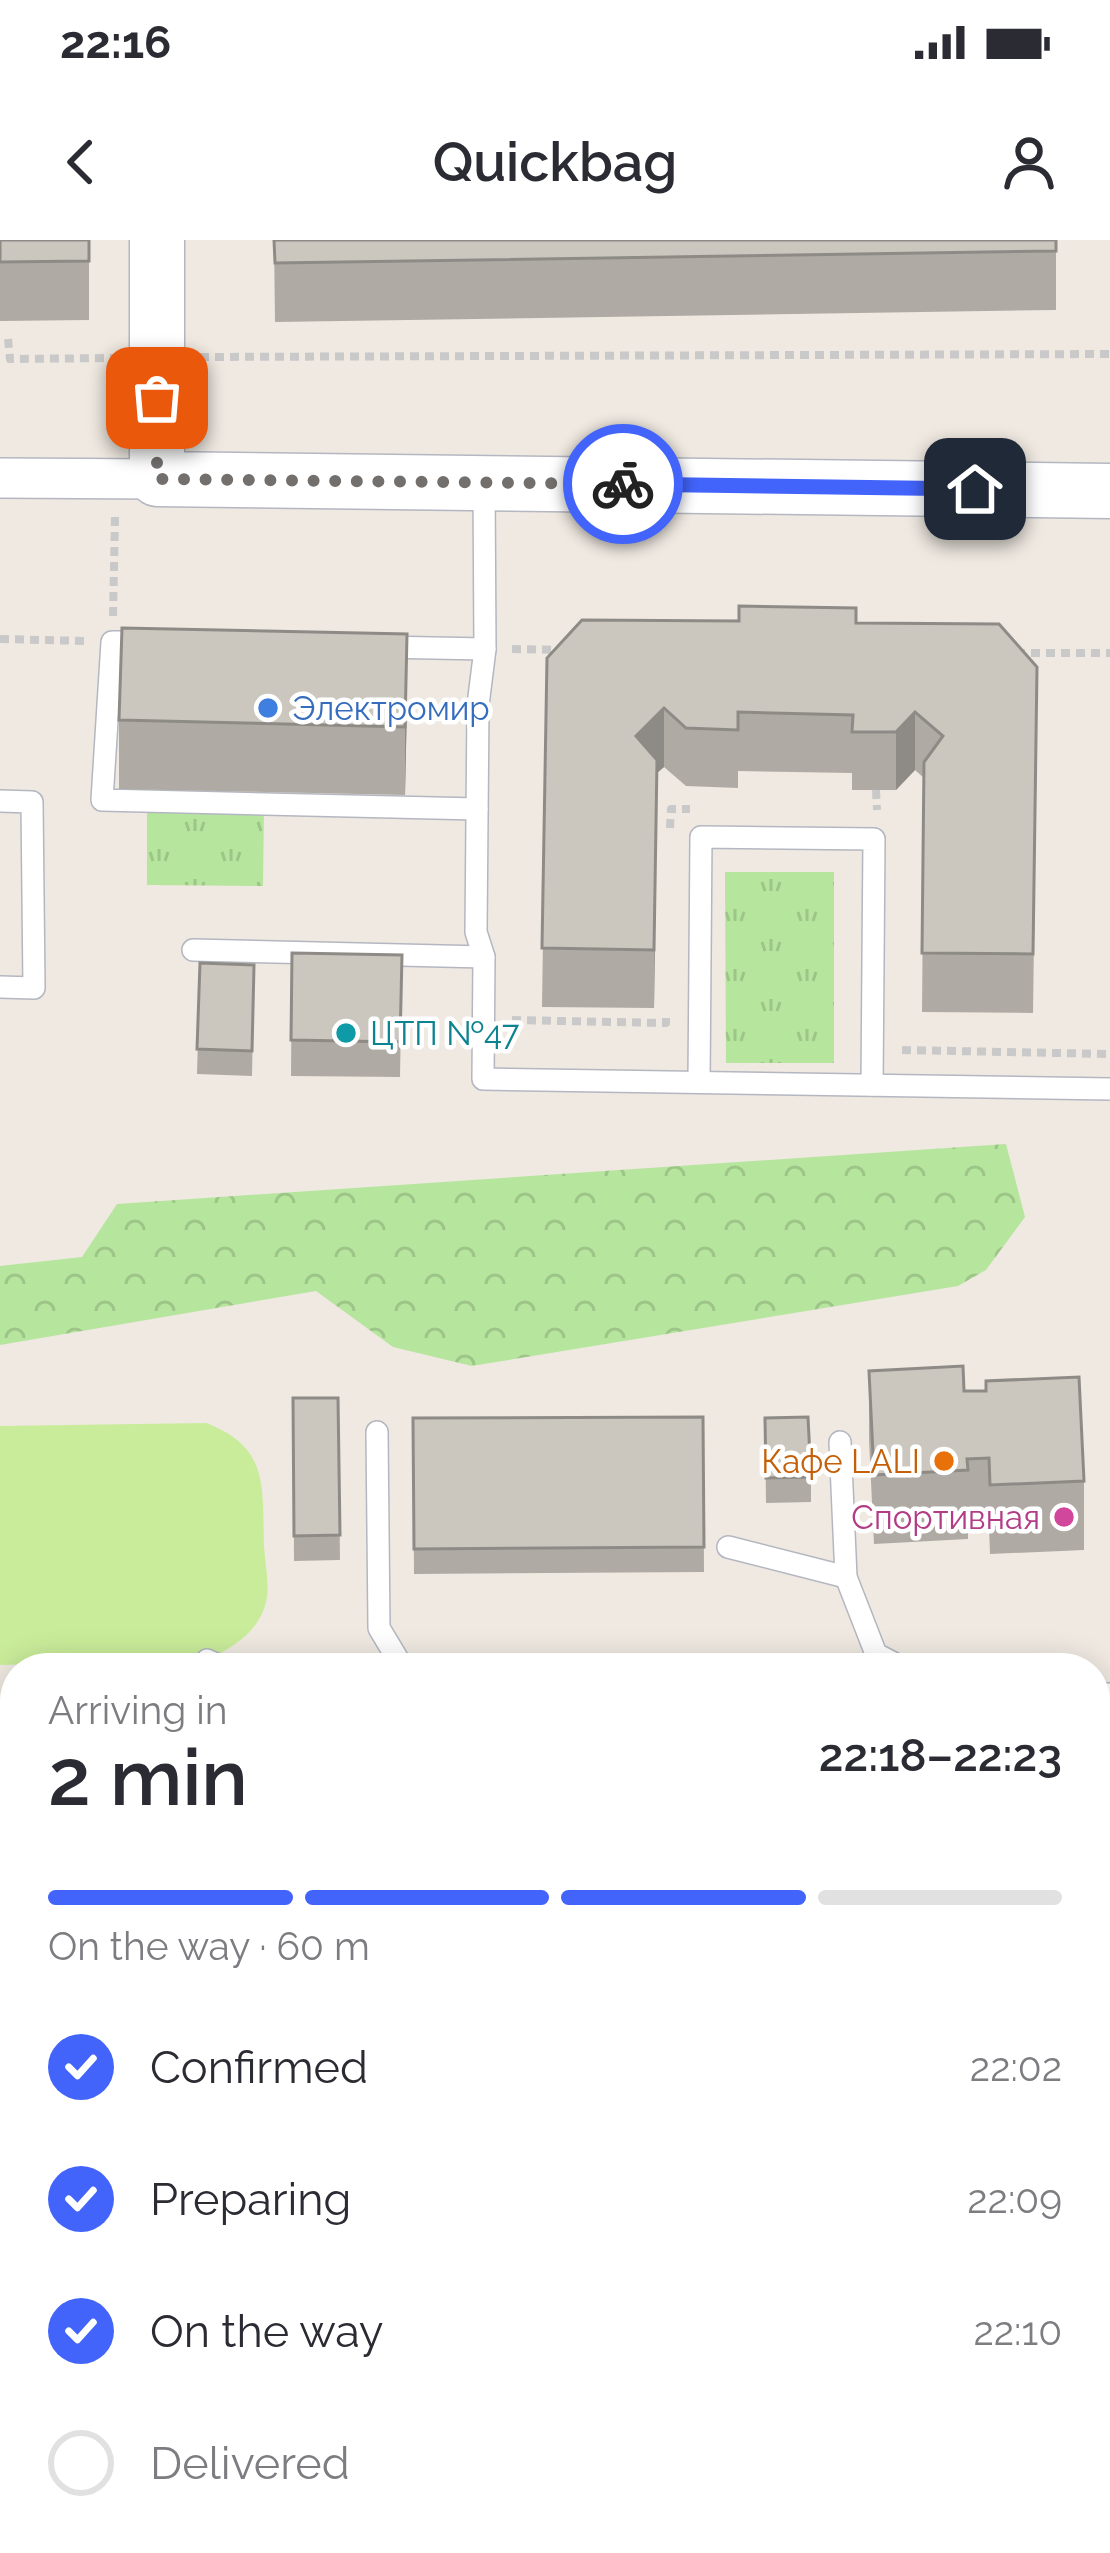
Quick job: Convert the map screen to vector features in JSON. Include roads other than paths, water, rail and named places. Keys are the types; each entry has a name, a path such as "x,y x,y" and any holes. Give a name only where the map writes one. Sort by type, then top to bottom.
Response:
{"street":[{"path":"136,480 157,357 157,240"},
{"path":"0,478 1110,491"}],"lane":[{"path":"484,482 485,649 478,704 476,932 484,956 483,1079 1110,1090"},
{"path":"159,643 112,642 102,800 477,809"},
{"path":"369,647 485,649"},
{"path":"0,801 32,802 34,988 0,987"},
{"path":"699,1082 701,837 874,839 872,1085"},
{"path":"193,950 484,956"},
{"path":"377,1432 379,1628 395,1653"},
{"path":"840,1442 846,1577 876,1653"},
{"path":"728,1547 846,1577"}],"place":[{"name":"Электромир","path":"268,708"},
{"name":"ЦТП №47","path":"346,1033"},
{"name":"Кафе LALI","path":"944,1461"},
{"name":"Спортивная","path":"1064,1517"}]}
